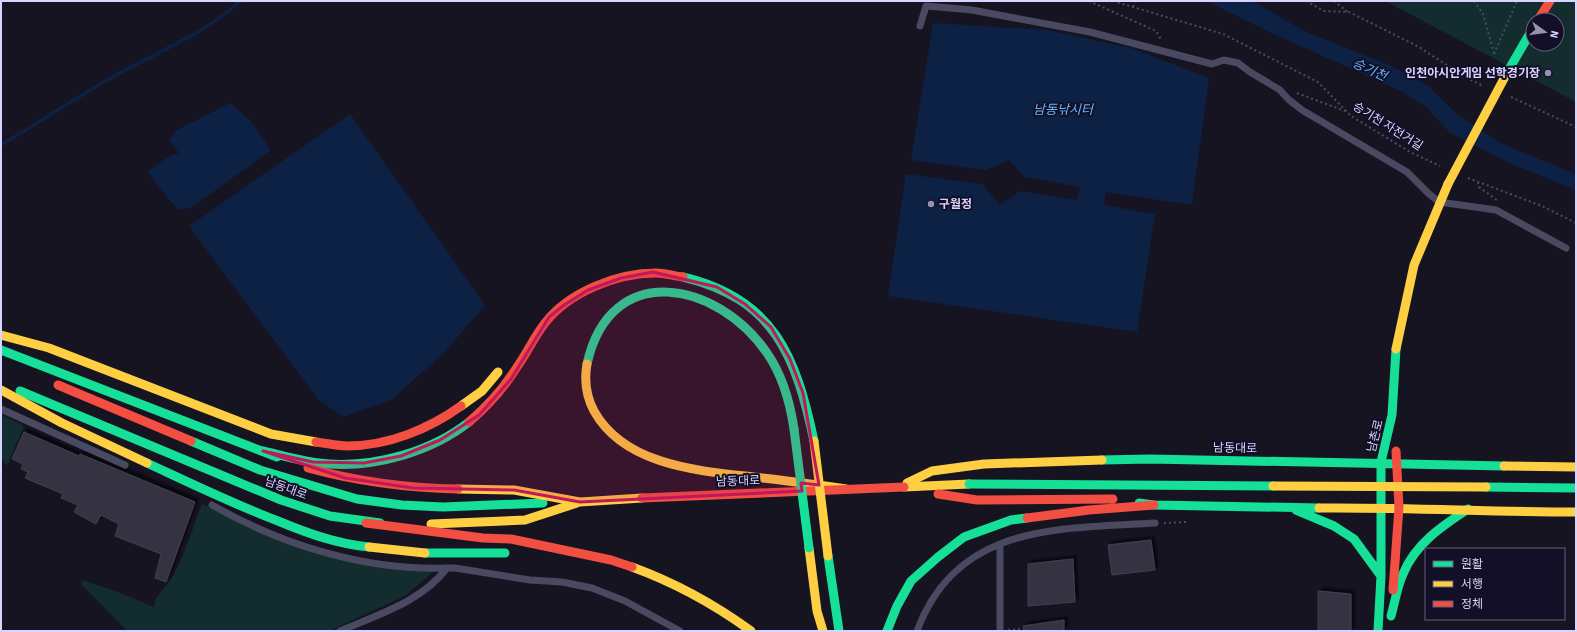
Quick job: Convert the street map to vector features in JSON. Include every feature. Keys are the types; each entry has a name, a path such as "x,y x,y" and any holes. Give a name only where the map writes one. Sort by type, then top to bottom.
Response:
{"main road":[{"path":"1543,12 1550,1"},
{"path":"1392,415 1397,340 1414,265 1439,202 1525,42"},
{"path":"515,352 549,317 564,305 588,290 627,277 653,272 687,278 717,287 744,304 771,327 790,359 803,393 814,441 839,631"},
{"path":"822,631 817,611 809,548 794,429 787,393 778,371 765,349 748,329 727,312 703,300 675,292 653,292 631,298 612,314 597,334 589,358 585,382 591,406 604,428 622,442 648,456 694,469 846,489"},
{"path":"263,451 313,462 340,464 401,456 440,440 479,415 511,379 549,317"},
{"path":"1,335 49,348 271,434 348,446 381,442 410,434 450,414 482,391 505,363"},
{"name":"남동대로","path":"1,350 303,467 345,478 413,488 514,490 580,502 969,484 1576,488"},
{"path":"48,381 260,470 357,499 402,505 436,506 580,502"},
{"name":"남동대로","path":"1,382 286,502 338,517 366,523 458,524 525,520 580,502"},
{"path":"1,390 62,422 227,500 298,529 348,545 425,553 513,554"},
{"name":"남촌로","path":"1378,631 1381,576 1381,462 1392,415"},
{"name":"남촌로","path":"1392,415 1397,463 1398,507 1391,620 1403,573 1420,546 1438,530 1468,509"},
{"name":"남동대로","path":"897,487 932,471 984,464 1044,461 1150,459 1381,462 1576,467"},
{"name":"남동대로","path":"897,487 977,500 1112,499 1154,505 1291,508 1398,507 1468,509 1505,512 1576,512"},
{"path":"887,631 897,606 912,581 938,557 964,537 1012,520 1089,510 1154,505"},
{"path":"1291,508 1334,527 1353,539 1370,558 1381,576"},
{"path":"366,523 483,538 511,539 611,560 660,577 720,608 751,631"},
{"path":"560,559 583,561 660,577"}],"lane":[{"path":"920,26 926,6 972,10 1090,32 1212,64 1224,60 1238,63 1280,90 1288,99 1302,110 1407,172 1439,202 1496,210 1566,248"},
{"path":"1,395 29,395"},
{"path":"1,409 131,467"},
{"path":"174,485 194,494"},
{"path":"206,501 256,527 291,542 355,559 401,567 447,568 530,580 562,582 592,588 625,601 680,631"},
{"path":"917,631 932,599 946,580 968,560 1000,544 1017,537 1054,531 1155,523"},
{"path":"1000,544 1000,631"},
{"path":"340,631 414,599 442,575 447,568"}],"path":[{"path":"1089,1 1156,31 1168,52"},
{"name":"승기천 자전거길","path":"1113,1 1223,34 1318,82 1351,116 1410,152 1444,167"},
{"path":"1133,7 1135,1"},
{"path":"1306,1 1324,10 1349,12"},
{"path":"1334,1 1349,12 1419,47 1465,77 1487,87"},
{"path":"1474,1 1483,14 1494,54 1517,1"},
{"path":"1280,90 1286,90 1346,111"},
{"path":"1507,96 1576,126"},
{"path":"1464,176 1542,206 1576,222"},
{"path":"1478,182 1479,187 1500,202"},
{"path":"1000,631 1022,629"}],"highlighted area":[{"path":"653,272 717,287 745,304 771,327 790,359 803,393 819,485 801,483 802,491 580,502 514,490 413,488 345,478 263,451 313,462 364,463 401,456 440,440 479,415 511,379 549,317 564,305 588,290 621,278"}],"green space":[{"name":"인천아시안게임 선학경기장","path":"1385,1 1576,1 1576,102"},
{"path":"1,414 24,426 7,466 1,458"},
{"path":"202,504 260,532 369,565 400,570 434,571 405,596 329,631 127,631 81,584 82,580 118,592 154,607 156,599 169,583 176,570"}],"water":[{"name":"승기천","path":"1206,1 1253,1 1304,31 1382,62 1411,76 1428,86 1457,114 1502,144 1576,174 1576,190 1507,162 1449,132 1426,107 1399,90 1280,37"},
{"name":"남동낚시터","path":"933,23 1048,30 1134,49 1209,78 1192,205 1106,192 1104,205 1155,214 1137,332 888,296 906,174 982,184 1000,205 1020,191 1077,200 1080,187 1025,177 1009,160 986,170 911,160"},
{"path":"230,103 251,121 271,150 191,208 178,210 147,172 169,156 179,153 169,140 177,130"},
{"path":"350,114 485,305 443,354 391,400 343,417 319,400 189,226"}],"building":[{"path":"24,432 79,456 80,454 195,502 166,582 155,578 161,554 115,536 119,524 101,515 96,524 74,512 78,505 61,498 63,494 25,478 28,472 21,469 23,464 12,459"},
{"path":"1151,540 1155,570 1112,575 1108,545"},
{"path":"1073,559 1075,602 1028,606 1028,564"},
{"path":"1318,591 1351,594 1351,631 1318,631"},
{"path":"1064,620 1064,631 1024,631 1023,626"}],"waterway":[{"path":"1,145 103,82 197,33 226,13 240,1"}],"traffic: fast":[{"path":"1508,71 1525,42"},
{"path":"683,277 714,287 740,300 760,316 776,336 789,358 799,383 814,441"},
{"path":"587,364 599,330 618,308 641,295 667,292 695,297 721,310 746,328 767,353 782,380 794,429"},
{"path":"1378,631 1381,576 1381,462 1392,415 1396,349"},
{"path":"1,350 277,457"},
{"path":"20,391 281,500 330,516 380,523"},
{"path":"263,451 295,459 320,463 365,463 402,455 438,442 469,422"},
{"path":"794,429 809,548"},
{"path":"191,441 260,470 357,499 402,505 443,507 543,503"},
{"path":"1102,460 1150,459 1504,466"},
{"path":"147,463 228,500 300,530 334,541 369,547"},
{"path":"969,484 1273,486"},
{"path":"1486,487 1576,488"},
{"path":"1139,503 1154,505 1319,508"},
{"path":"1391,616 1401,579 1408,563 1430,537 1468,509"},
{"path":"1296,510 1334,526 1354,539 1381,576"},
{"path":"887,631 897,606 911,581 938,557 964,537 1011,520 1027,518"},
{"path":"425,553 505,553"},
{"path":"828,556 839,631"}],"traffic: slow":[{"path":"1448,184 1508,71"},
{"path":"1396,349 1414,265 1448,184"},
{"path":"1,335 49,348 271,434 316,442"},
{"path":"587,364 586,388 594,411 608,430 626,445 646,455 668,463 692,469 846,489"},
{"path":"461,406 482,391 498,372"},
{"path":"1,390 62,423 147,463"},
{"path":"814,441 828,556"},
{"path":"907,483 932,471 984,464 1102,460"},
{"path":"1504,466 1576,467"},
{"path":"904,487 969,484"},
{"path":"1273,486 1486,487"},
{"path":"458,489 514,490 580,502 642,498"},
{"path":"431,524 525,520 577,503"},
{"path":"1319,508 1576,512"},
{"path":"369,547 425,553"},
{"path":"809,548 817,611 823,631"},
{"path":"632,567 664,580 694,595 751,631"}],"traffic: jam":[{"path":"1543,12 1550,1"},
{"path":"469,422 483,410 501,389 512,375 545,323 567,302 595,286 626,276 663,273 683,277"},
{"path":"58,385 191,441"},
{"path":"316,442 339,446 378,443 422,429 461,406"},
{"path":"1393,590 1399,507 1396,451"},
{"path":"308,468 364,481 420,487 458,489"},
{"path":"642,498 904,487"},
{"path":"938,494 977,500 1113,499"},
{"path":"1027,518 1089,510 1154,505"},
{"path":"366,523 483,538 511,539 611,560 632,567"}],"place":[{"name":"인천아시안게임 선학경기장","path":"1548,73"},
{"name":"구월정","path":"931,204"}]}
